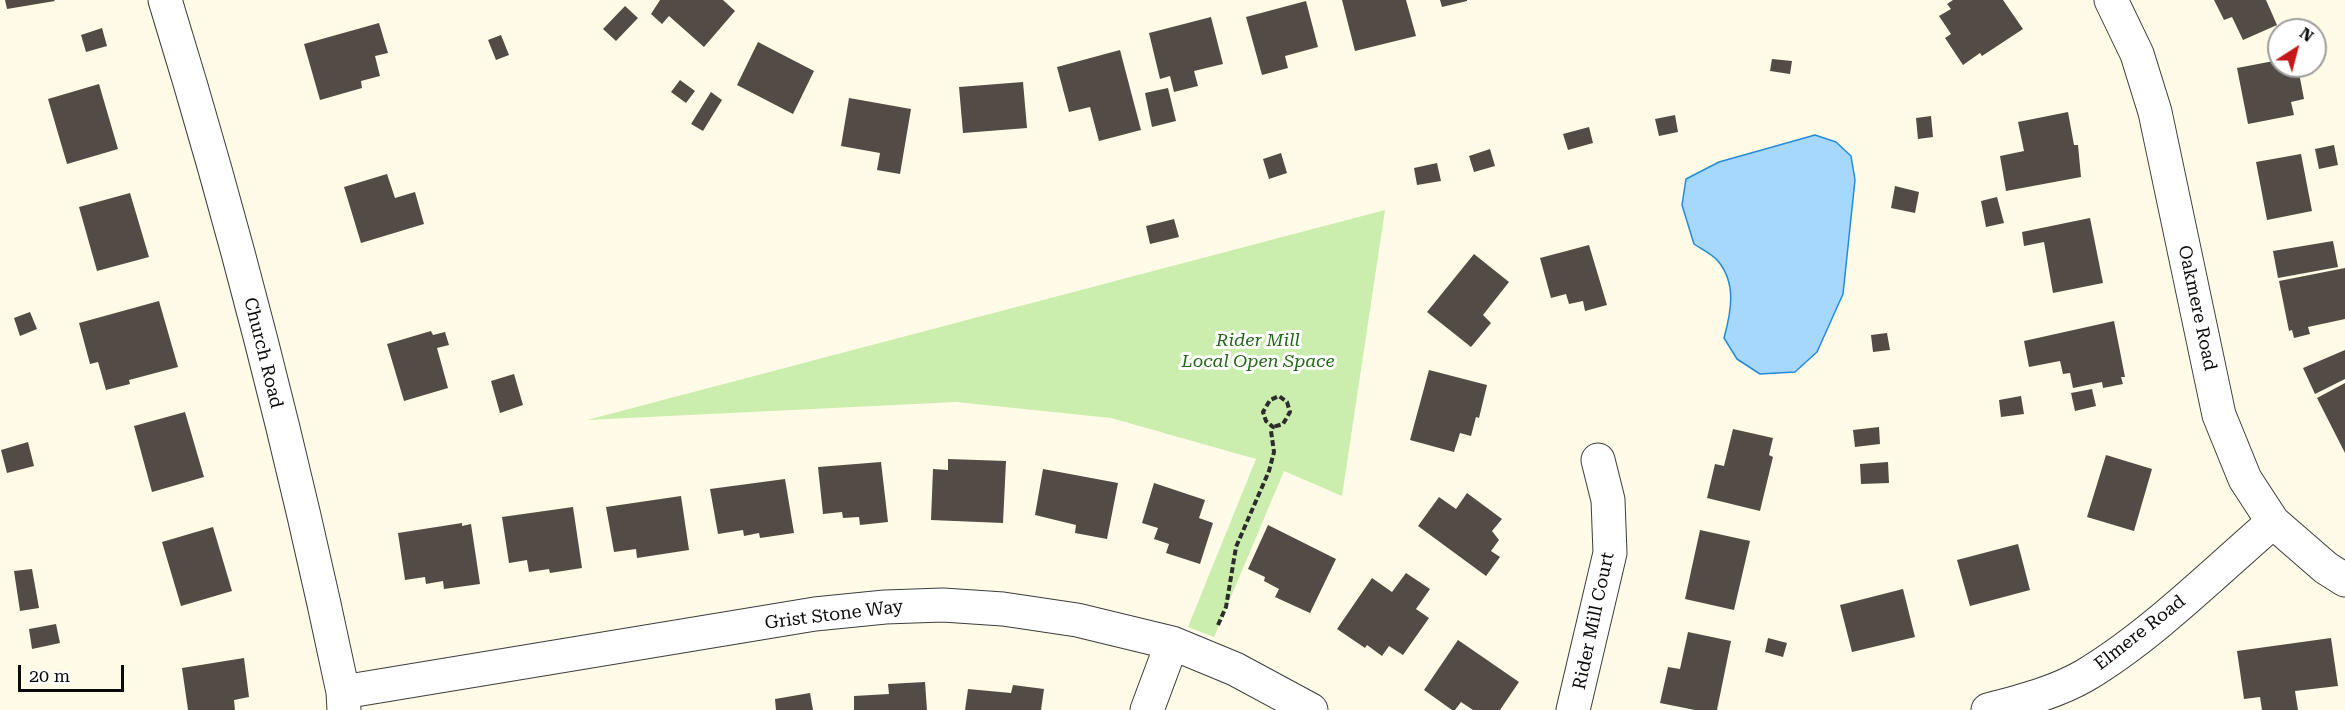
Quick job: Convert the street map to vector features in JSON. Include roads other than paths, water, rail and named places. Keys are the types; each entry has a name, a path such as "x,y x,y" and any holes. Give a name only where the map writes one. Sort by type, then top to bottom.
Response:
{"street":[{"name":"Church Road","path":"165,0 192,89 264,355 319,580 343,701"},
{"name":"Oakmere Road","path":"2110,0 2137,54 2155,112 2219,415 2246,479 2273,522 2326,568 2345,580"},
{"name":"Rider Mill Court","path":"1574,710 1611,553 1608,500 1598,460"},
{"name":"Elmere Road","path":"1988,710 2036,698 2082,677 2132,644 2273,522"},
{"name":"Grist Stone Way","path":"343,701 815,614 885,607 944,605 1003,609 1077,620 1172,643 1235,669 1311,710"},
{"path":"1147,710 1172,643"}],"water":[{"path":"1815,135 1836,142 1851,156 1855,180 1843,294 1817,352 1795,372 1760,374 1737,359 1724,338 1731,298 1728,279 1718,261 1694,244 1682,205 1686,179 1719,162"}],"park label":[{"name":"Rider Mill Local Open Space","path":"1258,351"}]}
